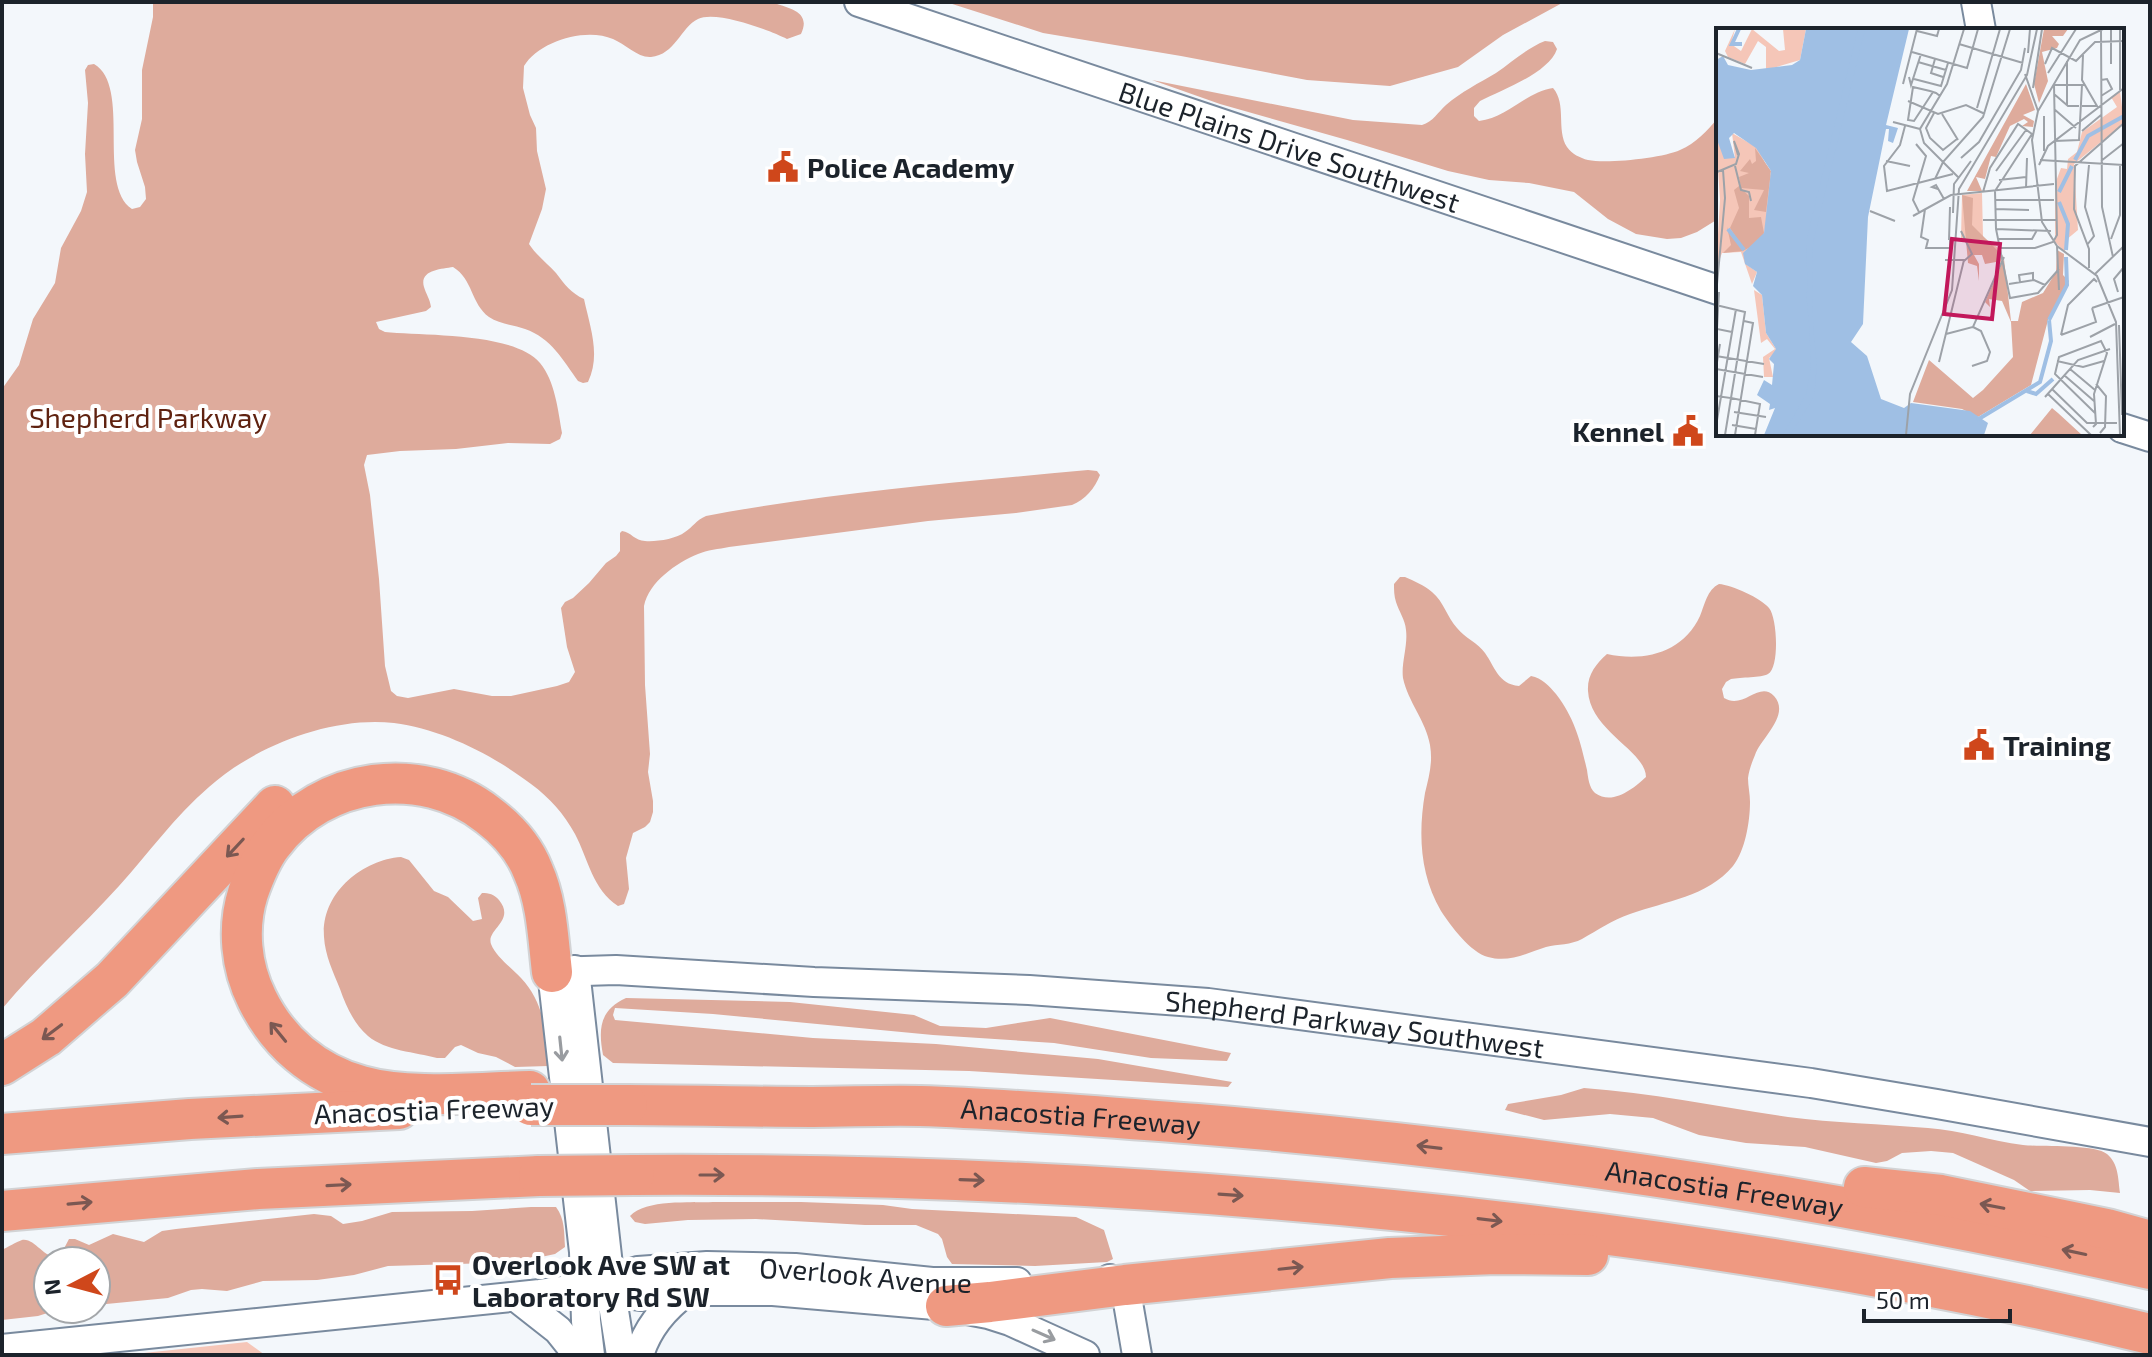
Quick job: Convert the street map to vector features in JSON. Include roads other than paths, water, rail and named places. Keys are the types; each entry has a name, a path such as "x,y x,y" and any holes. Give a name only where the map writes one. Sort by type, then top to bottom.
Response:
{"highway":[{"path":"2,1065 61,1025 112,980 252,829 291,793 329,773 371,762 414,763 452,771 502,797 524,816 549,853 560,879 567,910 564,971"},
{"path":"530,1098 386,1091 328,1073 303,1057 281,1037 254,994 242,945 247,898 270,846 311,808 358,787 389,783 430,787 456,795 481,809 503,826 520,847 533,870 564,971"},
{"name":"Anacostia Freeway","path":"2,1134 530,1098 625,1097 1057,1113 1452,1149 1618,1171 1898,1217 2150,1269"},
{"path":"1618,1171 1736,1169 1821,1182 1921,1192 2107,1229 2150,1241"},
{"path":"2,1211 258,1189 539,1176 732,1175 998,1181 1240,1196 1424,1213 1633,1238 1787,1261 2045,1308 2150,1336"},
{"path":"946,1306 1403,1257 1591,1255 1731,1268 2044,1322 2150,1336"}],"street":[{"name":"Blue Plains Drive Southwest","path":"859,2 1716,289"},
{"path":"1976,2 1981,28"},
{"path":"2124,429 2150,437"},
{"name":"Shepherd Parkway Southwest","path":"564,971 597,969 814,982 1029,990 1208,1003 1811,1083 2150,1142"},
{"path":"564,971 602,1287 621,1355"},
{"name":"Overlook Avenue","path":"602,1287 638,1271 672,1267 755,1266 950,1283 1092,1277 1125,1285"},
{"path":"1125,1285 1137,1355"},
{"path":"11,1351 602,1287"},
{"path":"590,1355 602,1287"},
{"name":"Overlook Avenue","path":"602,1287 640,1296 773,1291 946,1306 1010,1321 1085,1355"},
{"path":"639,1355 644,1339 656,1321 686,1292"},
{"path":"516,1297 558,1330 578,1355"}],"place":[{"name":"Police Academy","path":"783,167"},
{"name":"Kennel","path":"1688,431"},
{"name":"Training","path":"1979,745"},
{"name":"Overlook Ave SW at Laboratory Rd SW","path":"448,1280"}],"park label":[{"name":"Shepherd Parkway","path":"148,417"}]}
